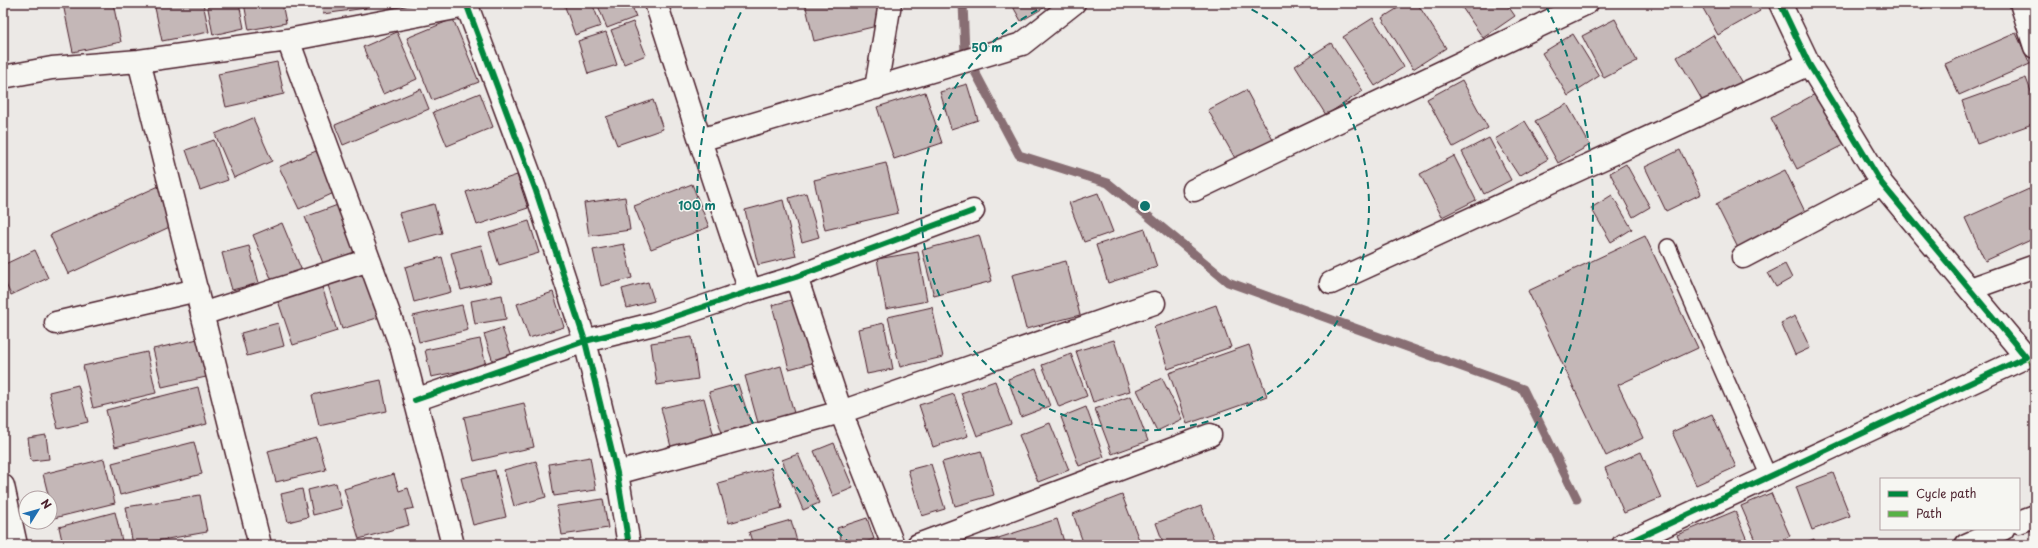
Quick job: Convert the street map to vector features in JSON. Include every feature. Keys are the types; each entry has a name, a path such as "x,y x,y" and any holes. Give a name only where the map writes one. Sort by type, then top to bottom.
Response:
{"street":[{"path":"656,3 750,290"},
{"path":"876,88 890,3"},
{"path":"700,140 1022,44 1074,3"},
{"path":"1194,190 1587,3"},
{"path":"1623,545 1769,477 2030,362 1882,184 1809,64 1780,3"},
{"path":"2021,3 2035,47"},
{"path":"3,77 52,68 140,61 288,40 466,4 536,191 585,341 617,473 629,545"},
{"path":"288,40 402,349 453,545"},
{"path":"140,61 260,545"},
{"path":"1331,283 1809,64"},
{"path":"1743,257 1882,184"},
{"path":"415,400 585,341 653,324 750,290 796,277 972,211"},
{"path":"202,314 370,260"},
{"path":"1970,289 2035,266"},
{"path":"796,277 842,412 893,545"},
{"path":"56,323 197,290"},
{"path":"617,473 842,412 1154,303"},
{"path":"918,545 1210,435"},
{"path":"3,486 16,545"},
{"path":"2020,522 2035,516"},
{"path":"1966,545 2001,530"}],"lane":[{"path":"1668,247 1769,477"}],"building":[{"path":"113,3 121,42 73,52 63,4"},
{"path":"154,3 203,3 209,32 162,41"},
{"path":"207,3 239,3 244,28 213,35"},
{"path":"244,3 282,3 286,23 249,30"},
{"path":"321,3 365,3 366,8 323,14"},
{"path":"592,3 601,26 575,35 564,4"},
{"path":"597,3 631,3 636,17 607,28"},
{"path":"805,3 876,3 881,25 814,41"},
{"path":"1011,3 1052,3 1021,21"},
{"path":"1406,3 1417,3 1446,48 1413,69 1382,18"},
{"path":"1459,3 1506,3 1515,16 1483,38"},
{"path":"1700,3 1755,3 1760,11 1718,35"},
{"path":"1918,3 1936,3 1920,9"},
{"path":"1373,18 1404,67 1375,86 1343,37"},
{"path":"453,19 479,82 432,100 407,38"},
{"path":"1615,19 1637,61 1604,78 1582,36"},
{"path":"633,22 646,55 624,64 611,30"},
{"path":"397,32 417,79 383,94 363,47"},
{"path":"606,32 617,65 588,74 578,41"},
{"path":"2016,33 2030,64 1959,95 1945,64"},
{"path":"1573,34 1599,76 1568,96 1542,53"},
{"path":"1713,35 1742,83 1705,105 1677,57"},
{"path":"1331,43 1363,91 1326,115 1295,66"},
{"path":"277,62 284,94 226,107 218,74"},
{"path":"2026,78 2035,102 2035,123 1977,144 1962,101"},
{"path":"1462,80 1488,128 1453,147 1427,99"},
{"path":"967,84 978,120 951,129 940,92"},
{"path":"421,89 429,109 343,145 335,125"},
{"path":"1246,90 1273,140 1236,160 1208,110"},
{"path":"925,92 942,143 894,159 877,107"},
{"path":"480,93 493,127 447,146 433,112"},
{"path":"1817,93 1844,145 1797,169 1771,118"},
{"path":"653,100 663,129 617,145 606,117"},
{"path":"1567,104 1590,145 1558,163 1535,121"},
{"path":"253,118 272,161 234,178 215,134"},
{"path":"1525,121 1548,159 1519,176 1495,139"},
{"path":"1489,138 1511,180 1484,194 1462,152"},
{"path":"214,140 228,180 200,190 186,150"},
{"path":"1680,150 1701,194 1666,211 1645,167"},
{"path":"316,151 336,192 299,209 279,167"},
{"path":"1454,156 1476,200 1442,217 1420,174"},
{"path":"886,163 898,213 825,230 814,180"},
{"path":"1626,164 1650,207 1633,217 1610,173"},
{"path":"1785,170 1807,216 1739,250 1716,204"},
{"path":"517,175 528,208 477,225 466,192"},
{"path":"692,184 709,227 651,249 634,206"},
{"path":"159,186 176,224 68,274 50,235"},
{"path":"2029,189 2035,203 2035,238 1985,261 1965,218"},
{"path":"806,193 819,237 802,242 789,198"},
{"path":"1098,193 1113,232 1084,242 1069,203"},
{"path":"1612,195 1632,229 1611,242 1591,208"},
{"path":"625,197 630,230 589,236 584,203"},
{"path":"783,200 796,256 758,265 745,210"},
{"path":"343,203 362,251 324,266 305,217"},
{"path":"434,204 442,233 408,242 399,213"},
{"path":"529,221 539,253 499,265 489,233"},
{"path":"282,223 304,276 275,288 253,235"},
{"path":"1145,229 1157,267 1108,283 1096,245"},
{"path":"979,235 992,281 934,296 922,250"},
{"path":"1645,236 1698,348 1618,385 1643,438 1606,456 1528,291"},
{"path":"624,244 632,278 601,286 593,250"},
{"path":"481,245 491,282 461,290 451,253"},
{"path":"249,246 259,283 232,290 222,253"},
{"path":"35,250 48,278 11,295 3,278 3,265"},
{"path":"918,252 927,301 886,309 877,259"},
{"path":"442,257 451,292 414,302 405,267"},
{"path":"1066,261 1080,315 1026,329 1012,275"},
{"path":"1785,264 1792,278 1776,287 1768,273"},
{"path":"364,267 380,317 342,329 326,279"},
{"path":"320,281 337,331 293,345 276,295"},
{"path":"648,282 654,301 627,308 622,289"},
{"path":"553,292 564,327 529,338 517,304"},
{"path":"502,295 506,319 475,324 471,301"},
{"path":"799,298 816,362 789,369 772,305"},
{"path":"462,305 468,330 419,342 413,316"},
{"path":"1216,305 1231,347 1168,369 1154,327"},
{"path":"932,307 943,357 900,367 888,317"},
{"path":"1795,316 1810,348 1795,355 1781,323"},
{"path":"278,323 284,346 247,356 241,333"},
{"path":"884,323 893,369 867,374 858,329"},
{"path":"502,328 512,356 493,362 484,334"},
{"path":"692,337 698,379 657,385 651,343"},
{"path":"198,339 206,377 162,387 153,349"},
{"path":"480,339 486,366 431,377 425,350"},
{"path":"1114,340 1130,391 1093,402 1076,351"},
{"path":"1249,345 1267,396 1187,424 1169,373"},
{"path":"147,352 156,393 93,408 83,366"},
{"path":"1071,354 1087,396 1059,407 1042,365"},
{"path":"781,366 794,413 758,423 745,376"},
{"path":"1036,369 1050,406 1021,417 1008,379"},
{"path":"1162,378 1182,419 1157,431 1137,390"},
{"path":"381,380 387,411 319,426 312,395"},
{"path":"995,381 1011,424 977,436 961,393"},
{"path":"738,384 751,424 722,433 709,392"},
{"path":"78,385 88,422 58,429 49,392"},
{"path":"198,387 207,424 115,447 106,410"},
{"path":"954,394 968,436 933,447 919,405"},
{"path":"1131,396 1148,441 1112,454 1095,409"},
{"path":"704,398 715,440 672,451 661,408"},
{"path":"524,403 534,447 474,461 464,417"},
{"path":"1086,407 1104,457 1079,466 1061,417"},
{"path":"1712,414 1736,467 1696,485 1672,432"},
{"path":"1050,423 1069,470 1038,482 1019,435"},
{"path":"46,435 49,459 31,461 28,438"},
{"path":"317,438 326,470 276,482 268,451"},
{"path":"194,442 202,474 120,495 112,463"},
{"path":"834,443 853,488 833,496 814,451"},
{"path":"981,451 994,495 955,506 942,462"},
{"path":"1641,452 1661,498 1624,513 1605,468"},
{"path":"798,454 819,503 803,510 782,460"},
{"path":"590,457 596,490 554,496 549,464"},
{"path":"104,459 115,503 58,517 58,490 47,490 43,474"},
{"path":"536,461 546,497 514,506 504,470"},
{"path":"931,464 945,509 922,516 908,470"},
{"path":"771,468 782,508 729,523 718,483"},
{"path":"495,470 506,517 473,525 461,478"},
{"path":"1833,473 1850,516 1812,530 1796,487"},
{"path":"394,474 399,491 408,488 414,508 405,510 409,525 359,539 344,489"},
{"path":"336,483 342,508 313,515 308,490"},
{"path":"302,489 308,517 288,522 281,494"},
{"path":"1771,493 1790,536 1771,545 1758,545 1741,506"},
{"path":"200,495 207,532 133,545 126,507"},
{"path":"1122,495 1141,545 1084,545 1073,514"},
{"path":"603,499 608,528 562,535 557,506"},
{"path":"1201,506 1216,545 1164,545 1156,523"},
{"path":"1735,511 1749,545 1681,545 1677,535"},
{"path":"115,512 123,545 63,545 59,527"},
{"path":"867,518 874,539 857,545 843,545 837,528"},
{"path":"1057,519 1065,545 987,545 986,542"},
{"path":"791,520 798,545 753,545 749,532"},
{"path":"1814,539 1816,545 1799,545"}],"waterway":[{"path":"963,3 965,53 1019,155 1108,183 1228,282 1523,389 1577,499"}],"marked path":[{"path":"2026,357 2035,367"}],"cycle path":[{"path":"466,3 536,191 585,341 617,473 629,545"},
{"path":"1623,545 2026,357 1882,184 1809,64 1780,3"},
{"path":"415,400 585,341 653,324 796,277 973,211"}]}
